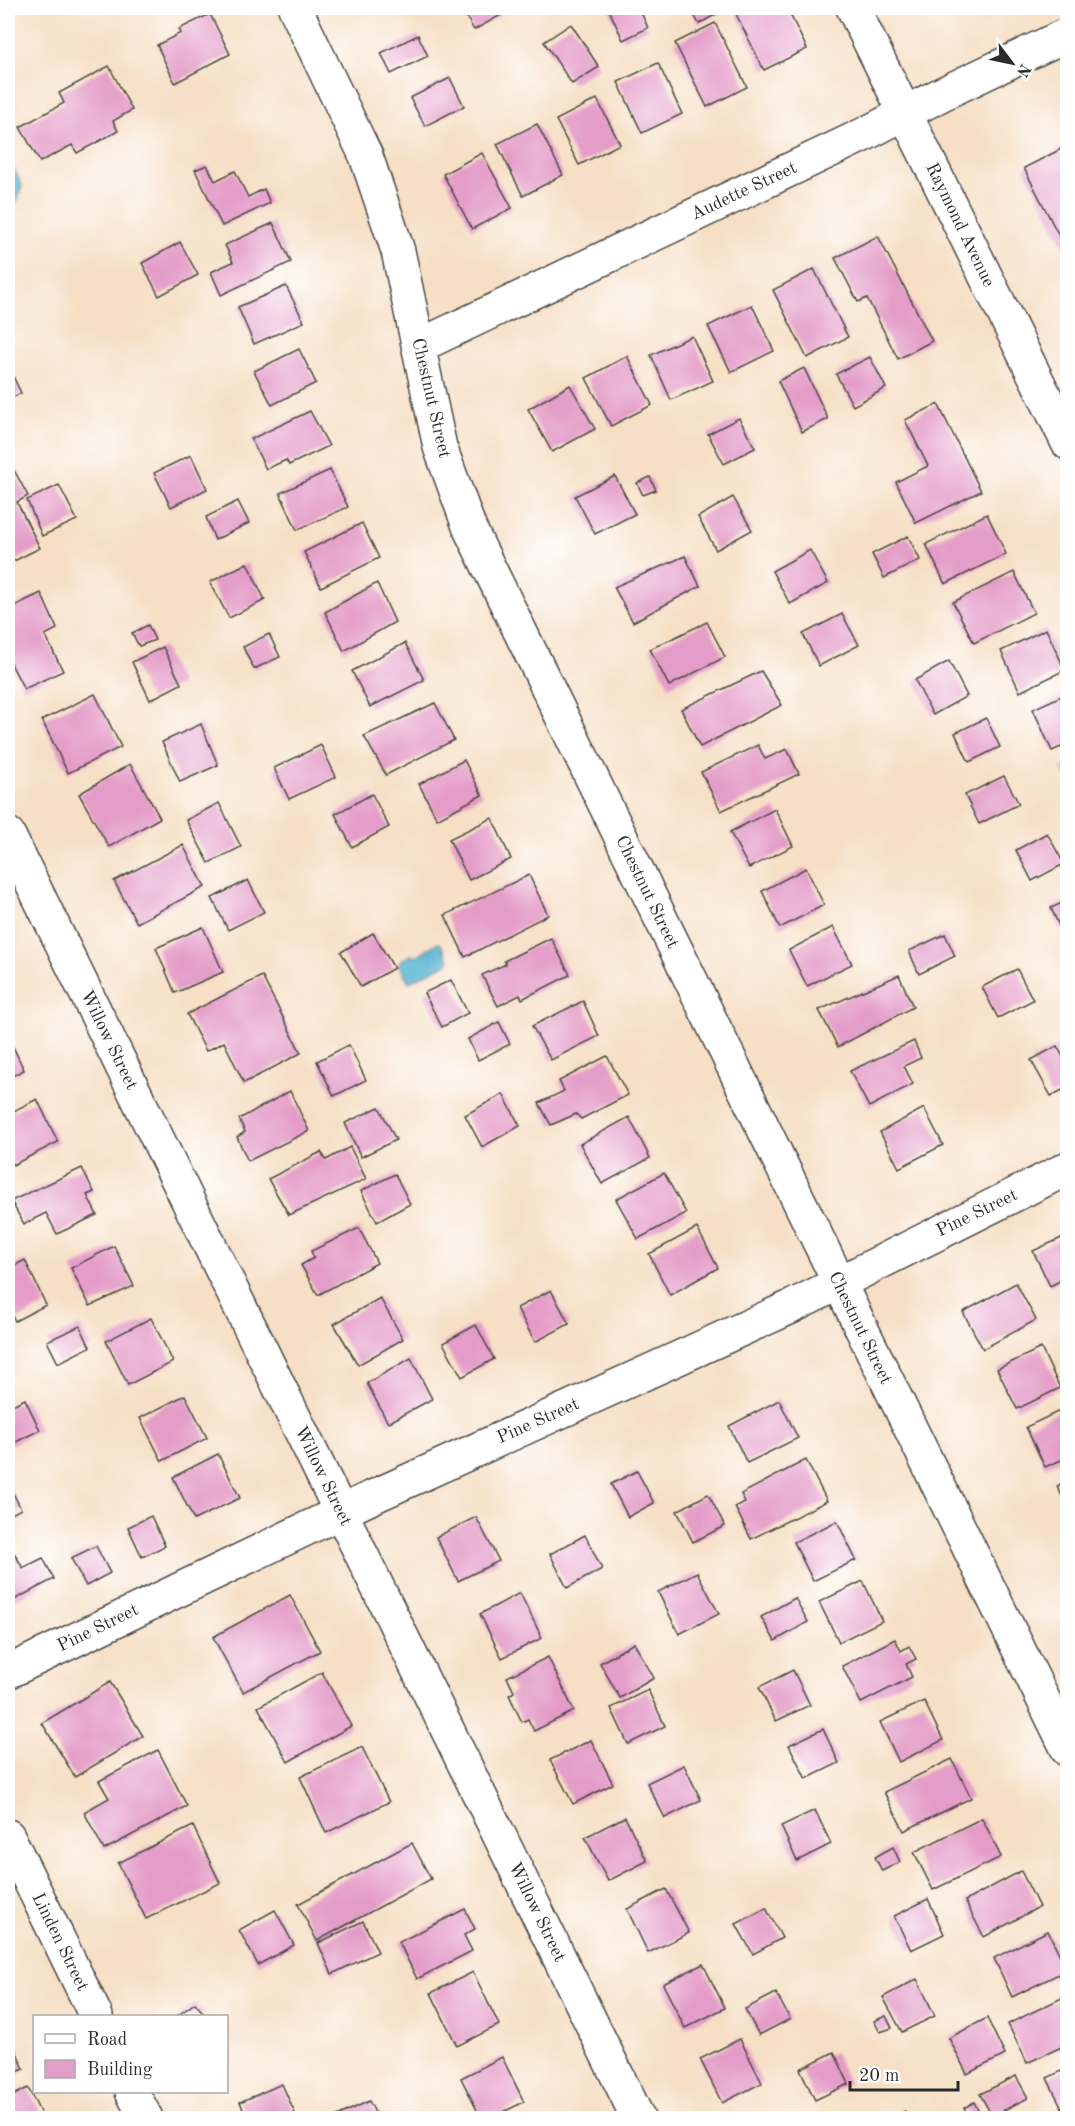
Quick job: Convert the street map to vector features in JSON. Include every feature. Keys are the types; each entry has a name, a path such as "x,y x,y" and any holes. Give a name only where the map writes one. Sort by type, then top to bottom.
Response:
{"street":[{"name":"Chestnut Street","path":"295,8 366,156 398,251 440,447 470,529 1068,1750"},
{"name":"Raymond Avenue","path":"853,8 1068,443"},
{"name":"Audette Street","path":"419,346 865,134 905,112 1068,34"},
{"name":"Willow Street","path":"8,834 638,2118"},
{"name":"Pine Street","path":"8,1672 340,1512 793,1306 1068,1168"},
{"name":"Linden Street","path":"8,1836 96,2015"},
{"path":"133,2093 146,2118"}],"water":[{"path":"13,167 22,186 17,201 8,206 8,170"},
{"path":"437,943 441,944 449,960 448,963 409,982 399,965 400,961 411,955 414,957"}],"building":[{"path":"482,8 500,8 503,14 474,30 466,16"},
{"path":"608,8 639,8 648,28 623,40"},
{"path":"690,8 724,8 725,9 699,24"},
{"path":"749,8 787,8 807,49 764,70 736,14"},
{"path":"210,14 230,54 175,83 157,45 181,33 179,29"},
{"path":"715,23 747,87 707,107 675,43"},
{"path":"571,24 599,67 572,84 544,42"},
{"path":"418,35 428,56 391,74 381,53"},
{"path":"658,63 682,114 642,133 618,82"},
{"path":"109,66 132,110 113,121 118,131 77,153 72,145 40,162 20,127 64,103 59,93"},
{"path":"450,78 464,106 425,126 410,98"},
{"path":"597,99 620,144 579,165 556,120"},
{"path":"537,124 563,175 523,196 497,144"},
{"path":"1065,147 1068,151 1068,253 1024,168"},
{"path":"482,153 512,208 472,229 443,174"},
{"path":"207,165 215,181 235,171 248,197 264,189 270,203 222,226 195,170"},
{"path":"273,223 291,262 221,295 211,272 233,262 225,245"},
{"path":"878,236 932,341 898,359 867,298 858,302 835,258"},
{"path":"180,242 198,275 159,296 142,263"},
{"path":"814,269 848,337 807,358 773,290"},
{"path":"286,286 304,322 254,344 238,307"},
{"path":"752,305 774,351 731,372 708,326"},
{"path":"692,336 713,381 671,400 651,355"},
{"path":"299,349 316,383 272,405 254,371"},
{"path":"627,356 652,405 611,426 586,378"},
{"path":"870,357 886,388 853,406 836,374"},
{"path":"8,366 21,393 8,400"},
{"path":"804,368 828,419 802,432 778,381"},
{"path":"570,385 595,429 552,452 528,409"},
{"path":"938,404 981,491 916,523 896,482 928,466 905,420"},
{"path":"310,411 329,446 289,465 286,460 266,469 251,439"},
{"path":"739,418 755,448 724,464 708,434"},
{"path":"191,455 207,489 171,507 154,473"},
{"path":"14,470 28,496 17,502 40,548 8,564 8,473"},
{"path":"330,470 348,507 297,530 280,493"},
{"path":"615,476 635,514 595,534 575,496"},
{"path":"650,477 656,490 643,495 637,483"},
{"path":"59,485 77,520 42,536 27,500"},
{"path":"733,497 752,530 716,550 698,517"},
{"path":"238,501 249,523 215,540 206,517"},
{"path":"987,514 1006,554 945,584 926,544"},
{"path":"362,523 379,558 321,587 304,552"},
{"path":"908,536 920,560 884,578 872,554"},
{"path":"810,550 828,583 790,604 772,571"},
{"path":"685,556 700,586 633,622 614,587"},
{"path":"247,563 265,600 229,618 210,582"},
{"path":"1014,572 1034,613 974,643 953,602"},
{"path":"377,583 395,622 344,651 325,612"},
{"path":"41,593 57,629 45,635 63,671 24,689 8,658 8,609"},
{"path":"842,614 859,645 819,666 803,634"},
{"path":"707,622 725,657 669,686 650,649"},
{"path":"148,625 155,640 139,646 132,633"},
{"path":"1046,629 1065,670 1020,692 1001,651"},
{"path":"269,634 280,657 254,669 243,647"},
{"path":"405,643 424,680 370,707 352,671"},
{"path":"163,647 181,684 150,700 132,662"},
{"path":"949,661 967,696 933,715 915,680"},
{"path":"761,671 782,705 700,747 681,709"},
{"path":"1068,693 1068,744 1052,751 1033,709"},
{"path":"95,694 121,747 68,773 42,720"},
{"path":"435,703 454,740 386,775 364,736"},
{"path":"986,718 1000,747 969,762 955,733"},
{"path":"201,724 218,765 180,782 162,742"},
{"path":"321,745 336,777 289,799 274,768"},
{"path":"758,745 765,759 787,749 799,774 721,811 701,772"},
{"path":"464,760 482,795 437,819 419,784"},
{"path":"130,764 160,818 109,847 79,794"},
{"path":"1068,766 1068,781 1062,769"},
{"path":"1004,776 1019,804 979,824 965,795"},
{"path":"372,794 389,827 352,847 335,814"},
{"path":"219,803 241,847 209,863 186,820"},
{"path":"775,809 793,846 749,868 730,832"},
{"path":"492,818 511,859 469,880 449,839"},
{"path":"1047,833 1064,864 1032,881 1016,850"},
{"path":"183,845 205,887 137,923 114,881"},
{"path":"806,868 824,905 780,928 762,891"},
{"path":"529,875 548,915 465,957 445,915"},
{"path":"248,880 264,912 228,930 212,898"},
{"path":"1068,900 1068,927 1061,930 1051,908"},
{"path":"203,927 223,972 175,993 156,948"},
{"path":"833,927 852,964 807,986 789,950"},
{"path":"373,933 394,968 361,987 341,952"},
{"path":"945,934 955,956 919,974 909,951"},
{"path":"551,938 570,975 522,999 520,995 498,1006 482,975 506,964 504,961"},
{"path":"1017,969 1033,1000 998,1018 982,987"},
{"path":"899,975 913,1007 838,1047 819,1010"},
{"path":"262,976 301,1053 244,1083 224,1042 206,1051 187,1014"},
{"path":"451,980 468,1013 442,1027 424,993"},
{"path":"583,1001 599,1036 551,1060 532,1026"},
{"path":"499,1022 510,1044 478,1060 468,1039"},
{"path":"8,1036 24,1070 8,1078"},
{"path":"914,1041 921,1058 904,1066 913,1084 869,1107 850,1071"},
{"path":"349,1045 366,1080 334,1096 317,1061"},
{"path":"1057,1046 1068,1066 1068,1087 1051,1096 1031,1060"},
{"path":"607,1056 628,1095 581,1119 576,1114 551,1125 539,1103 564,1091 559,1081"},
{"path":"290,1091 309,1131 248,1161 237,1137 245,1132 239,1119"},
{"path":"503,1094 520,1126 482,1147 465,1115"},
{"path":"37,1099 58,1142 13,1165 8,1153 8,1114"},
{"path":"379,1107 396,1140 361,1157 345,1123"},
{"path":"924,1108 943,1145 899,1168 880,1132"},
{"path":"629,1117 650,1158 602,1184 580,1144"},
{"path":"350,1147 366,1179 289,1215 268,1179 321,1152 326,1160"},
{"path":"82,1168 94,1192 87,1195 97,1215 57,1234 46,1213 24,1224 11,1201"},
{"path":"664,1173 686,1213 638,1239 616,1199"},
{"path":"395,1174 410,1204 377,1222 361,1191"},
{"path":"359,1228 377,1263 318,1295 301,1265 314,1258 311,1251"},
{"path":"697,1228 718,1268 670,1295 649,1254"},
{"path":"1068,1235 1068,1277 1050,1286 1033,1251"},
{"path":"114,1246 134,1286 90,1306 71,1268"},
{"path":"25,1260 46,1305 15,1321 8,1308 8,1269"},
{"path":"1016,1283 1036,1320 983,1349 963,1312"},
{"path":"551,1290 569,1324 535,1342 517,1308"},
{"path":"380,1298 403,1339 358,1365 334,1324"},
{"path":"151,1318 173,1362 128,1385 106,1341"},
{"path":"476,1325 494,1359 462,1377 443,1343"},
{"path":"80,1326 90,1347 58,1363 47,1341"},
{"path":"1041,1348 1060,1388 1017,1409 997,1369"},
{"path":"411,1358 432,1399 388,1423 367,1383"},
{"path":"185,1395 207,1438 162,1461 140,1418"},
{"path":"25,1399 40,1430 8,1446 8,1407"},
{"path":"779,1400 798,1438 747,1463 729,1426"},
{"path":"1068,1407 1068,1457 1045,1467 1026,1427"},
{"path":"218,1454 240,1498 194,1520 173,1477"},
{"path":"806,1460 827,1501 751,1539 735,1507 745,1502 741,1494"},
{"path":"637,1471 654,1503 628,1517 611,1484"},
{"path":"1068,1480 1068,1508 1057,1486"},
{"path":"8,1483 21,1509 8,1516"},
{"path":"708,1494 725,1526 693,1542 677,1511"},
{"path":"151,1516 165,1546 142,1557 128,1527"},
{"path":"476,1517 499,1561 458,1581 436,1537"},
{"path":"837,1521 856,1560 813,1581 794,1542"},
{"path":"585,1535 602,1569 567,1588 550,1554"},
{"path":"96,1546 110,1573 86,1586 71,1558"},
{"path":"13,1551 23,1568 43,1558 54,1579 8,1603 8,1554"},
{"path":"697,1572 719,1614 679,1634 658,1592"},
{"path":"863,1581 882,1621 839,1642 819,1602"},
{"path":"520,1593 542,1638 502,1658 480,1614"},
{"path":"290,1595 320,1651 243,1692 213,1637"},
{"path":"795,1598 808,1622 775,1641 761,1617"},
{"path":"895,1639 901,1651 909,1646 916,1659 906,1664 912,1677 861,1703 842,1666"},
{"path":"634,1643 654,1678 620,1698 600,1663"},
{"path":"548,1657 574,1711 534,1731 528,1719 522,1722 509,1695 514,1692 507,1677"},
{"path":"793,1670 810,1705 776,1721 759,1687"},
{"path":"322,1672 351,1726 288,1762 258,1707"},
{"path":"110,1682 143,1736 75,1777 42,1723"},
{"path":"648,1690 665,1726 628,1744 611,1708"},
{"path":"924,1701 943,1740 899,1762 880,1722"},
{"path":"823,1729 839,1763 806,1779 789,1745"},
{"path":"591,1740 613,1784 573,1804 550,1760"},
{"path":"362,1747 389,1802 326,1833 300,1777"},
{"path":"158,1750 187,1806 104,1850 84,1812 109,1798 99,1781"},
{"path":"952,1759 971,1798 904,1831 884,1792"},
{"path":"684,1765 701,1800 665,1818 647,1783"},
{"path":"815,1810 831,1844 797,1861 781,1826"},
{"path":"625,1817 647,1861 608,1881 585,1837"},
{"path":"982,1818 1001,1857 933,1890 914,1852"},
{"path":"193,1826 220,1883 146,1919 118,1863"},
{"path":"412,1843 431,1879 317,1941 298,1904"},
{"path":"893,1847 900,1862 882,1871 875,1857"},
{"path":"1021,1871 1039,1907 984,1937 965,1901"},
{"path":"666,1889 689,1933 648,1953 627,1909"},
{"path":"928,1899 944,1934 911,1950 894,1916"},
{"path":"766,1908 782,1938 753,1954 736,1924"},
{"path":"465,1909 475,1929 464,1935 472,1951 417,1979 399,1942"},
{"path":"275,1910 294,1945 258,1965 239,1930"},
{"path":"363,1921 378,1952 332,1974 318,1943"},
{"path":"1048,1931 1067,1970 1012,1997 994,1958"},
{"path":"703,1964 725,2008 685,2028 663,1984"},
{"path":"473,1972 499,2025 457,2046 431,1993"},
{"path":"917,1979 935,2016 902,2032 883,1997"},
{"path":"776,1993 790,2019 759,2035 745,2009"},
{"path":"1068,1995 1068,2044 1027,2063 1008,2024"},
{"path":"195,2003 205,2015 178,2015"},
{"path":"886,2016 892,2028 880,2032 874,2021"},
{"path":"987,2018 1005,2055 967,2074 949,2038"},
{"path":"8,2032 24,2069 8,2076"},
{"path":"740,2039 762,2083 722,2103 700,2059"},
{"path":"834,2052 849,2084 815,2100 800,2069"},
{"path":"502,2057 524,2102 491,2118 481,2118 461,2078"},
{"path":"1068,2068 1068,2118 1067,2118 1047,2078"},
{"path":"1016,2076 1028,2098 992,2116 980,2094"},
{"path":"282,2084 297,2118 247,2118 240,2102"},
{"path":"28,2088 43,2118 8,2118 8,2098"},
{"path":"369,2101 378,2118 333,2118"},
{"path":"974,2102 981,2116 970,2118 964,2108"},
{"path":"905,2111 909,2118 892,2118"},
{"path":"774,2113 776,2118 762,2118"}]}
